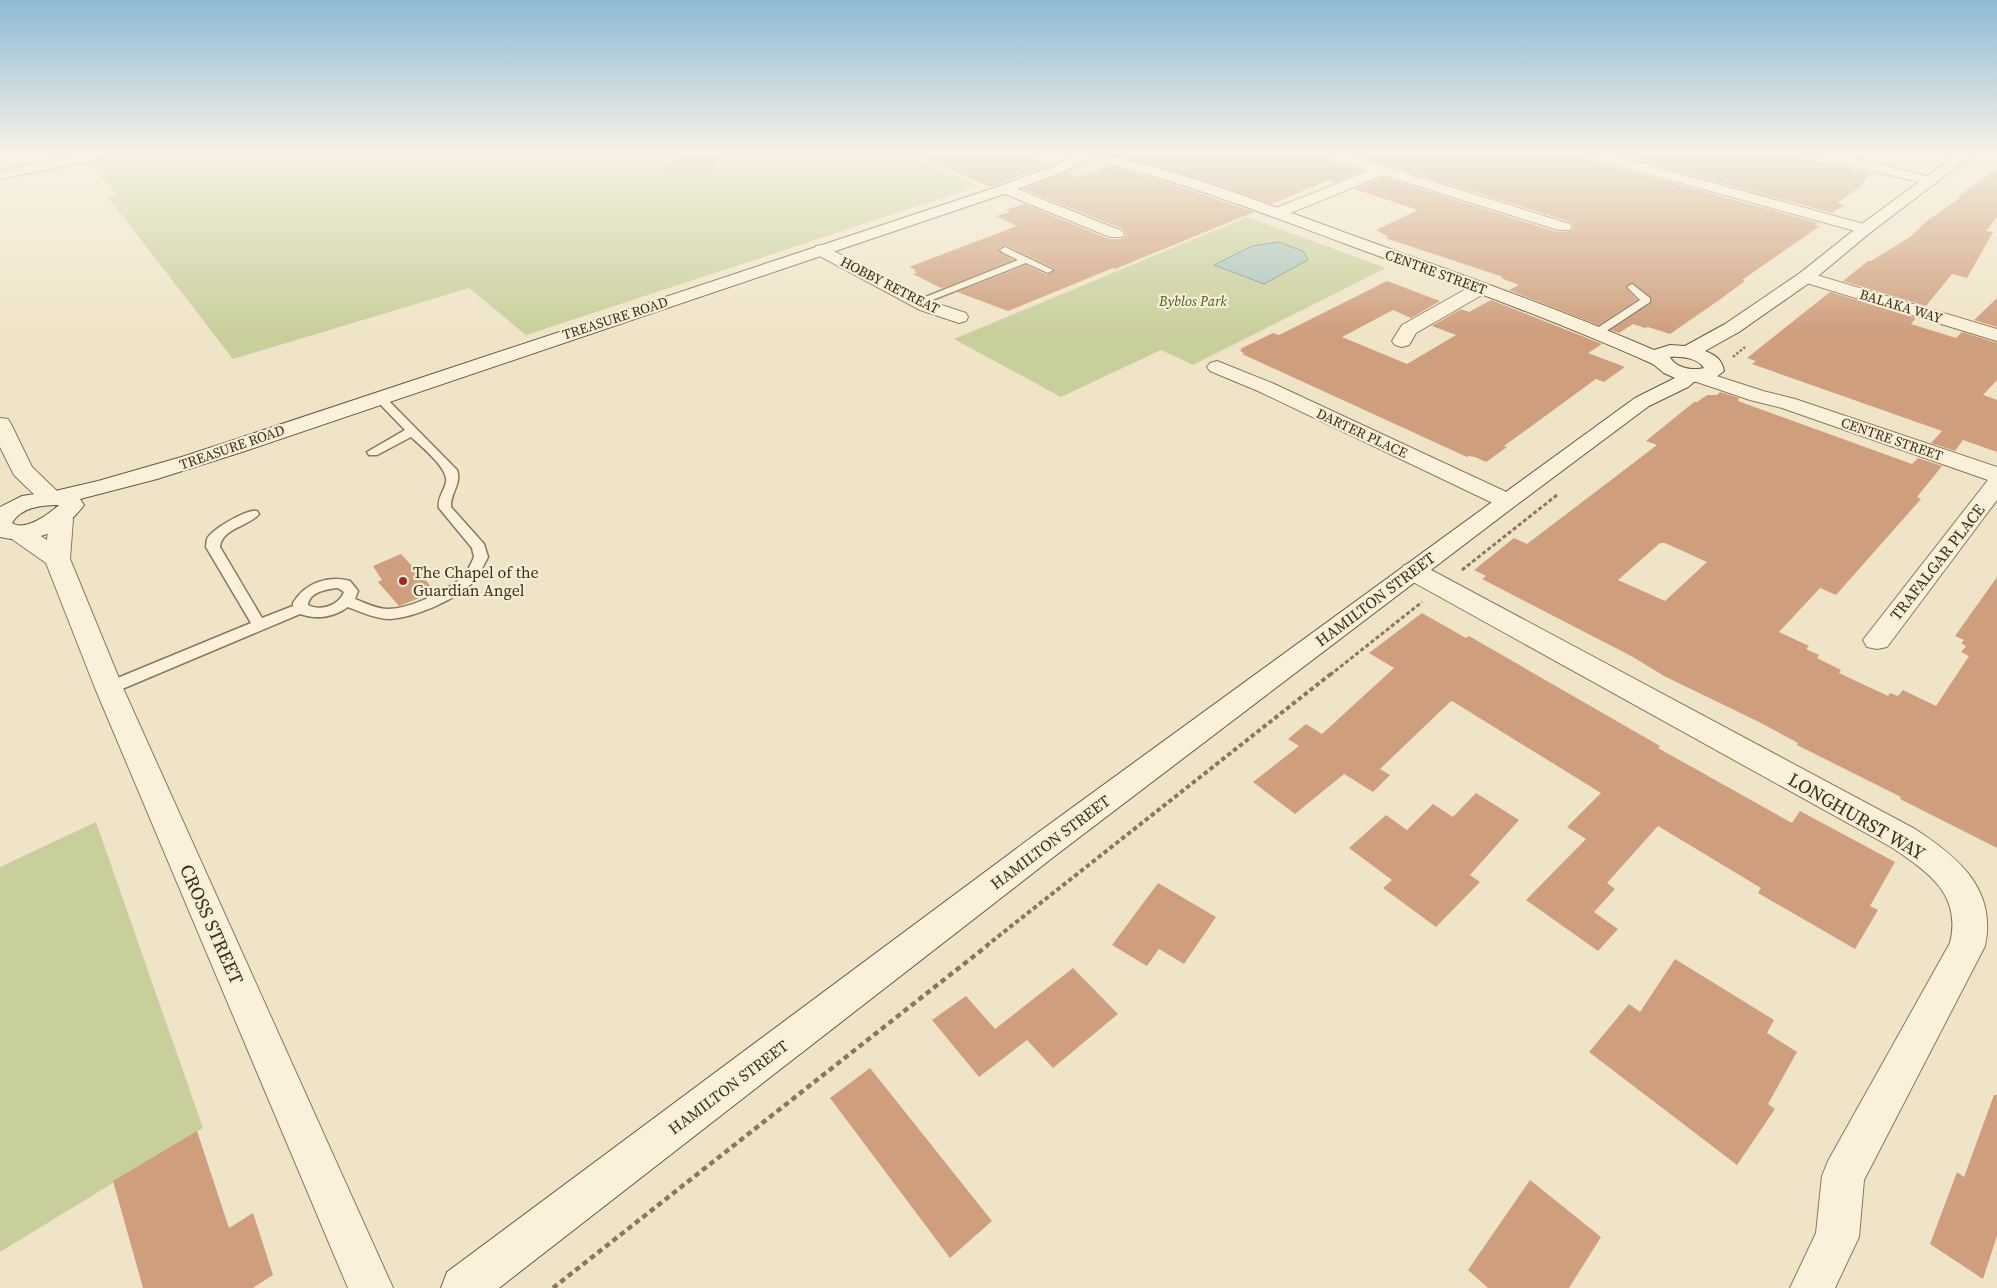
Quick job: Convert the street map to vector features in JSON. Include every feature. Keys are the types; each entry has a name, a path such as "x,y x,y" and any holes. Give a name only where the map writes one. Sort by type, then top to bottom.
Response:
{"street":[{"name":"TREASURE ROAD","path":"5,525 40,528 59,506 379,397 936,212"},
{"path":"1062,212 1116,234"},
{"path":"1515,212 1564,227"},
{"path":"1803,212 1865,229"},
{"name":"HAMILTON STREET","path":"463,1288 1056,837 1427,579 1506,501 1642,402 1686,363 1732,328 1806,277 1888,212"},
{"name":"CENTRE STREET","path":"1277,213 1686,363 1757,396 1788,403 1997,476"},
{"name":"HOBBY RETREAT","path":"822,250 918,302 940,312 959,317"},
{"name":"BALAKA WAY","path":"1806,277 1997,334"},
{"path":"1402,341 1409,329 1480,288"},
{"name":"HAMILTON STREET","path":"1642,402 1681,383 1686,363"},
{"name":"DARTER PLACE","path":"1216,367 1265,387 1506,501"},
{"path":"0,424 22,470 59,506"},
{"path":"22,470 5,525 57,559"},
{"name":"TRAFALGAR PLACE","path":"1877,640 1997,484"},
{"name":"CROSS STREET","path":"59,506 57,559 109,688 371,1288"},
{"name":"LONGHURST WAY","path":"1427,579 1904,838 1947,871 1960,888 1969,908 1973,926 1972,934 1843,1176 1837,1237 1812,1288"}],"lane":[{"path":"1005,250 1048,270"},
{"path":"918,302 1026,260"},
{"path":"1604,334 1646,300 1632,288"},
{"path":"346,601 373,611 390,614 406,610 453,591 467,580 482,557 479,547 445,508 445,498 454,482 454,475 451,470 379,397"},
{"path":"373,452 413,431"},
{"path":"252,514 222,531 214,539 213,547 259,625"},
{"path":"338,583 349,587 350,596 346,601 331,610 321,612 305,611 301,608 300,603 307,593 322,585 338,583"},
{"path":"109,688 301,608"}],"path":[{"path":"553,1288 1427,579 1564,490"}],"green space":[{"path":"120,212 900,212 526,335 469,288 233,359"},
{"name":"Byblos Park","path":"1247,217 1386,268 1193,365 1161,350 1061,397 954,339"},
{"path":"96,822 203,1128 0,1252 0,867"}],"water":[{"path":"1278,242 1303,251 1308,260 1264,284 1214,265 1252,246"}],"building":[{"path":"1010,212 1044,212 1109,239 1122,239 1126,235 1123,229 1081,212 1254,212 1008,311 957,292 1026,265 1047,275 1055,269 1006,245 999,248 999,251 1013,260 946,287 941,288 913,274 917,273 914,271 916,270 909,267 1017,226 996,216"},
{"path":"1414,212 1494,212 1557,232 1572,231 1574,226 1571,222 1539,212 1778,212 1818,223 1815,225 1820,226 1742,280 1745,281 1670,334 1633,324 1619,333 1611,330 1652,302 1651,297 1633,283 1625,287 1637,300 1598,325 1509,290 1519,285 1501,278 1503,277 1385,238 1389,237 1376,230"},
{"path":"1939,212 1997,212 1997,217 1986,231 1993,232 1967,278 1952,274 1926,306 1843,281 1868,261 1910,237"},
{"path":"1387,281 1440,301 1411,318 1393,310 1342,337 1407,364 1456,335 1432,326 1461,309 1469,312 1491,300 1602,344 1588,353 1625,367 1604,382 1596,379 1504,446 1507,447 1486,462 1475,457 1467,457 1242,354 1244,353 1240,351 1242,350 1240,349 1273,333 1279,335"},
{"path":"1830,292 1916,318 1911,324 1956,338 1962,332 1997,343 1997,380 1983,395 1997,400 1997,452 1963,440 1955,451 1931,443 1942,431 1752,364 1756,361 1747,358"},
{"path":"1997,298 1997,327 1974,320"},
{"path":"1720,392 1739,398 1738,401 1912,464 1918,458 1942,466 1917,497 1921,499 1836,595 1820,588 1779,632 1809,646 1806,649 1819,655 1817,658 1841,670 1839,673 1888,696 1890,693 1898,696 1903,690 1936,706 1969,656 1961,652 1966,646 1961,643 1964,640 1955,636 1997,577 1997,848 1797,745 1798,743 1761,723 1664,676 1633,657 1482,579 1486,576 1474,570 1514,538 1527,544 1657,445 1646,441 1694,402 1707,395 1717,395","holes":["1660,543 1665,543 1707,562 1665,601 1618,580"]},
{"name":"The Chapel of the Guardian Angel","path":"401,554 413,567 415,566 435,592 399,606 378,582 382,580 373,566"},
{"path":"1422,613 1466,638 1469,636 1660,746 1658,748 1792,823 1800,811 1895,862 1870,906 1878,910 1855,949 1758,893 1761,888 1658,826 1607,883 1615,889 1594,912 1618,929 1598,951 1526,900 1586,839 1567,827 1601,793 1452,701 1380,769 1390,775 1373,792 1344,774 1295,814 1253,782 1299,746 1288,739 1306,724 1322,734 1394,668 1369,653"},
{"path":"1476,793 1519,820 1470,875 1480,882 1436,927 1383,888 1392,880 1349,848 1386,815 1407,830 1433,804 1453,817"},
{"path":"1158,883 1216,917 1184,964 1159,949 1147,966 1112,945"},
{"path":"1675,959 1774,1020 1767,1033 1797,1052 1768,1104 1775,1109 1737,1165 1589,1052 1629,1004 1640,1012"},
{"path":"1073,968 1118,1014 1053,1068 1027,1040 979,1077 932,1020 966,996 995,1029"},
{"path":"870,1068 992,1221 950,1258 830,1098"},
{"path":"1994,1095 1997,1095 1997,1236 1983,1279 1930,1244 1957,1172 1964,1177"},
{"path":"197,1131 229,1228 253,1213 273,1275 253,1288 143,1288 113,1181"},
{"path":"1530,1180 1601,1237 1569,1288 1488,1288 1468,1270"}],"place":[{"name":"The Chapel of the Guardian Angel","path":"403,581"}]}
